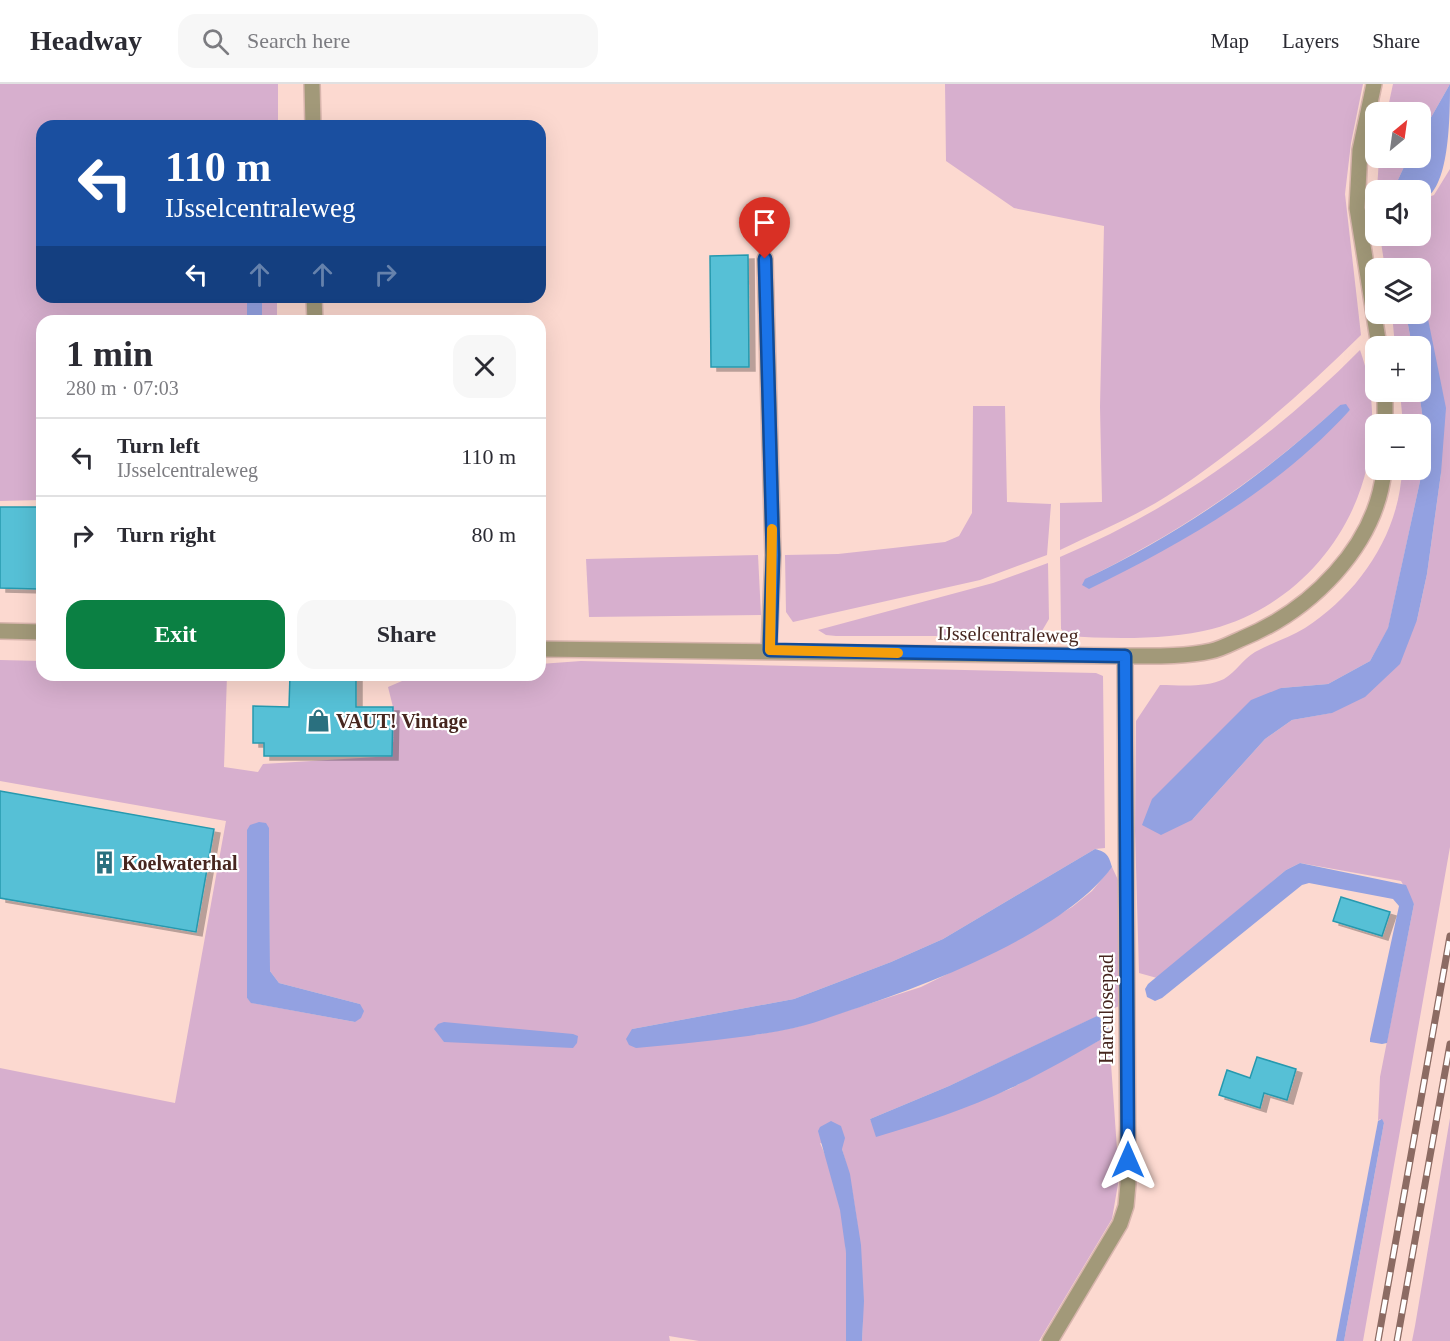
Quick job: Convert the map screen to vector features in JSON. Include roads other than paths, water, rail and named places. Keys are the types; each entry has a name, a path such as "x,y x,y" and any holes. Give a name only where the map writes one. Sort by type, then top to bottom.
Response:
{"street":[{"path":"312,84 313,120"},
{"path":"1374,84 1360,150 1357,208 1377,336"},
{"path":"765,259 773,555 770,650"},
{"name":"IJsselcentraleweg","path":"546,649 1125,656 1212,651 1260,631 1306,602 1345,563 1371,517 1381,480"},
{"path":"0,631 36,632"},
{"name":"Harculosepad","path":"1050,1341 1120,1224 1126,1206 1128,1184 1125,656"}],"water":[{"path":"1450,84 1446,151 1438,183 1431,194 1431,180 1398,180 1403,168 1431,168 1431,117"},
{"path":"247,303 262,303 262,315 247,315"},
{"path":"1408,324 1429,324 1446,408 1441,473 1427,574 1417,620 1400,664 1365,697 1332,713 1292,720 1265,739 1192,820 1161,835 1142,825 1152,799 1251,700 1281,688 1328,684 1370,661 1388,628 1420,480 1431,480 1431,414 1422,414 1420,402 1431,402 1431,336 1410,336"},
{"path":"1346,404 1350,410 1322,438 1292,465 1228,512 1124,572 1089,589 1082,585 1085,579 1154,543 1219,502 1281,456 1340,405"},
{"path":"259,822 266,823 269,828 270,971 279,983 360,1004 364,1011 361,1018 355,1022 251,1003 247,998 247,830 250,825"},
{"path":"1095,849 1107,855 1112,867 1090,891 1062,914 992,954 917,986 815,1022 774,1032 636,1048 629,1045 626,1039 632,1029 794,999 891,962 943,939"},
{"path":"1300,863 1406,885 1414,904 1387,1043 1370,1042 1370,1039 1399,906 1393,899 1309,883 1302,885 1162,998 1155,1001 1147,997 1145,989 1148,984 1286,870"},
{"path":"1097,1016 1106,1023 1109,1035 1061,1062 978,1103 876,1137 870,1119 949,1086"},
{"path":"444,1022 578,1036 573,1048 444,1042 434,1029 438,1024"},
{"path":"1382,1119 1384,1123 1344,1341 1336,1341 1378,1121"},
{"path":"831,1121 841,1126 845,1138 842,1149 850,1174 861,1245 864,1301 862,1341 846,1341 846,1253 840,1210 818,1131 820,1127"}],"railway":[{"path":"1378,1341 1450,936"},
{"path":"1397,1341 1450,1044"}],"place":[{"name":"VAUT! Vintage","path":"318,721"},
{"name":"Koelwaterhal","path":"104,863"}]}
